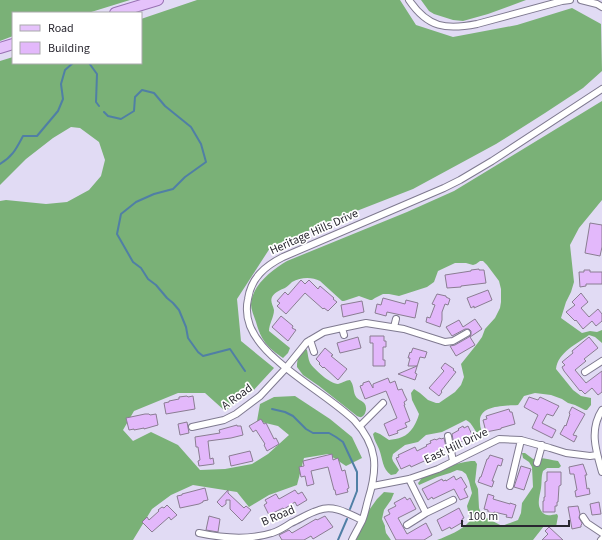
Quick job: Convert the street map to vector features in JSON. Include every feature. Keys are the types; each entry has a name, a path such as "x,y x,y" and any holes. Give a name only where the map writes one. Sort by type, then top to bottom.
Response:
{"main road":[{"path":"118,12 158,0"},
{"path":"0,48 12,44"}],"street":[{"path":"410,1 420,14 428,21 440,26 463,27 570,0"},
{"path":"581,0 586,0 602,7"},
{"name":"Heritage Hills Drive","path":"352,540 362,520 373,486 375,465 366,435 360,426 348,414 286,368 263,347 250,327 247,316 247,305 252,284 264,268 274,261 460,180 492,161 602,89"},
{"path":"394,327 396,319"},
{"path":"314,352 310,340 324,332 366,323 404,329 445,345 467,333"},
{"path":"342,328 344,335"},
{"name":"A Road","path":"192,427 224,420 236,414 260,396 310,340"},
{"path":"585,372 602,361"},
{"path":"360,426 383,403"},
{"path":"602,410 594,430 597,455 602,472"},
{"path":"448,436 453,461"},
{"name":"East Hill Drive","path":"373,486 409,479 438,468 499,439 521,440 566,453 590,456 597,455"},
{"path":"510,486 521,440"},
{"path":"537,463 542,445"},
{"path":"409,479 426,513"},
{"path":"407,525 426,513 453,500"},
{"name":"B Road","path":"199,533 241,537 273,533 320,509 334,509 342,511 362,520"},
{"path":"583,517 587,523 602,533"}],"green space":[{"path":"0,0 130,0 91,12 12,12 12,36 0,41"},
{"path":"197,0 400,0 416,25 453,37 517,25 572,8 601,24 602,71 583,88 496,144 413,189 331,221 270,248 237,299 241,341 274,368 252,392 225,411 205,393 178,393 134,411 123,430 133,441 151,432 178,445 200,470 225,469 252,464 268,454 289,435 278,426 257,421 260,404 274,397 295,396 330,419 352,437 362,458 346,466 328,454 304,458 297,485 269,495 249,507 237,492 193,485 171,495 152,509 133,540 0,540 0,201 6,200 46,204 67,202 89,190 101,176 105,160 99,142 80,128 71,127 53,138 26,159 0,185 0,61 12,57 12,64 142,64 142,19"},
{"path":"421,0 526,0 488,14 463,21 453,20 434,14 429,11"},
{"path":"602,101 602,200 579,228 570,245 574,282 561,318 582,333 590,331 597,332 602,330 602,343 595,337 589,335 564,353 560,358 556,369 573,390 581,396 591,398 591,405 587,410 585,410 551,395 535,393 524,396 518,405 494,407 483,412 480,425 483,436 481,437 466,420 442,432 426,435 418,442 405,445 393,454 393,461 399,470 396,474 391,475 384,467 373,434 375,432 389,440 402,437 411,431 419,414 412,400 411,393 414,389 428,400 439,403 455,392 461,385 464,377 461,364 482,337 485,329 495,318 500,308 501,289 499,281 483,261 473,265 466,263 455,263 438,271 434,282 427,287 399,296 383,294 370,300 359,296 342,301 320,281 306,278 295,280 285,288 276,292 271,299 274,310 269,331 290,348 288,353 283,358 265,343 260,334 251,306 252,297 255,291 259,284 269,274 287,261 454,191"},
{"path":"305,348 307,350 310,363 331,382 338,384 350,380 356,397 365,404 366,410 363,416 357,416 303,375 297,367 297,364 298,356"},
{"path":"522,453 525,453 533,459 542,458 558,461 561,466 559,468 547,468 543,471 539,500 540,509 545,515 557,514 556,527 544,526 533,540 437,540 459,530 470,521 467,506 472,493 466,474 462,471 457,470 419,485 418,483 422,478 448,466 463,462 475,461 477,464 475,482 478,489 479,508 481,513 485,517 502,526 518,520 521,513 522,503 533,487 532,467 529,462 523,458"},
{"path":"384,492 394,493 384,510 382,519 386,533 391,540 355,540 362,520"}],"building":[{"path":"590,223 602,225 602,247 600,256 585,253"},
{"path":"479,269 484,270 486,283 447,288 445,275"},
{"path":"584,270 590,270 590,272 602,272 602,284 586,284 586,286 580,287 579,272 584,272"},
{"path":"301,280 305,284 309,280 318,289 320,286 337,302 328,311 324,308 323,309 305,293 286,314 277,306 280,303 277,301 285,292 288,295"},
{"path":"488,290 492,300 471,308 467,298"},
{"path":"581,293 588,302 581,308 589,317 598,309 602,314 602,321 596,326 592,321 583,329 576,320 575,321 566,312 575,305 572,302"},
{"path":"437,294 446,296 450,299 448,305 445,304 442,312 440,327 426,322 427,317 430,318 435,305 432,304"},
{"path":"383,298 405,304 406,300 418,303 415,318 387,312 386,316 375,313 377,304 381,305"},
{"path":"362,301 364,312 343,317 341,305"},
{"path":"281,316 293,326 292,328 296,330 288,341 272,327"},
{"path":"475,319 482,329 470,337 475,345 456,356 450,346 455,345 469,337 471,335 471,331 469,329 465,329 452,336 446,327 459,320 463,327"},
{"path":"370,336 384,336 384,341 386,341 386,347 383,347 383,360 385,360 385,366 373,366 373,343 370,343"},
{"path":"358,337 361,348 340,353 337,343"},
{"path":"589,337 598,348 584,359 586,361 575,370 586,383 602,371 602,392 598,395 592,388 585,394 581,390 580,391 562,367 565,365 562,362 573,353 572,351"},
{"path":"325,348 333,355 331,356 347,369 338,380 324,367 323,368 316,359"},
{"path":"413,348 427,352 425,358 420,357 415,373 417,374 415,380 398,374 417,366 408,366 410,358 408,358"},
{"path":"445,363 456,372 441,391 442,392 439,396 429,388 444,371 441,368"},
{"path":"388,378 390,383 395,381 398,390 402,389 407,400 404,402 404,405 410,421 405,423 407,427 397,431 398,433 389,436 384,424 397,418 386,391 365,399 360,386 369,381 373,388 373,384"},
{"path":"193,396 195,409 166,414 164,403 179,399 179,397"},
{"path":"529,397 538,400 540,397 559,406 553,416 547,414 542,423 556,430 552,438 532,428 538,415 524,407"},
{"path":"572,407 585,414 573,435 577,436 574,442 560,434 565,425 566,426"},
{"path":"509,409 510,412 512,412 515,424 486,432 483,420 487,419 486,416"},
{"path":"145,414 156,414 158,425 144,429 129,430 126,418"},
{"path":"261,419 264,424 266,423 274,439 276,438 279,444 267,451 264,445 265,444 256,430 253,432 249,426"},
{"path":"187,422 189,433 180,435 178,424"},
{"path":"237,425 241,426 243,435 208,441 210,459 213,458 214,464 199,466 198,461 200,460 195,437 220,433 219,430"},
{"path":"463,426 464,428 468,426 474,439 469,442 467,439 454,445 452,434"},
{"path":"444,438 446,447 440,450 442,453 411,467 410,465 401,469 396,458 399,457 398,455 415,447 417,451 431,443 430,441"},
{"path":"250,451 253,461 231,466 229,456"},
{"path":"332,454 333,460 338,458 342,471 345,470 349,488 347,489 348,492 336,495 328,467 311,471 314,484 307,486 305,476 301,477 299,467 304,466 303,461"},
{"path":"490,455 503,459 501,466 498,465 492,481 494,481 492,487 478,482"},
{"path":"583,464 587,475 585,475 587,489 589,488 590,494 576,497 575,491 577,490 574,474 570,474 569,467"},
{"path":"521,466 531,469 524,490 514,487"},
{"path":"547,472 561,472 561,485 559,486 558,502 557,506 555,506 555,512 543,512"},
{"path":"454,476 456,480 461,477 467,487 464,489 468,497 460,500 454,489 433,499 432,497 428,500 422,489 442,479 443,481 446,481"},
{"path":"205,488 208,500 199,504 180,508 177,496"},
{"path":"228,490 228,493 244,508 246,506 251,510 242,521 230,509 230,500 226,500 226,504 222,507 217,502"},
{"path":"295,490 298,494 302,492 307,500 297,506 295,502 284,509 283,508 269,515 264,505 267,503 265,500 276,494 279,499"},
{"path":"488,494 494,496 493,499 516,505 512,518 506,517 507,515 488,512 488,510 484,509"},
{"path":"405,497 407,500 410,498 416,509 398,518 407,534 426,523 432,535 424,540 396,540 384,517 390,514 388,510 396,506 394,503"},
{"path":"599,502 601,514 592,515 590,504"},
{"path":"167,505 177,515 171,520 169,517 152,532 142,522 147,517 149,520 159,511 158,510"},
{"path":"578,506 580,514 579,518 582,524 581,527 572,529 568,507"},
{"path":"459,508 464,518 462,519 463,522 451,529 450,527 442,531 437,520"},
{"path":"209,516 220,519 218,532 206,530"},
{"path":"325,516 333,527 313,539 311,536 304,540 282,540 279,535 289,530 292,533 316,519 317,520"},
{"path":"549,527 563,540 542,540 548,534 545,531"}],"waterway":[{"path":"0,164 11,155 23,136 37,136 58,111 63,99 61,84 65,70 72,64"},
{"path":"90,64 97,74 96,102 99,106"},
{"path":"104,112 108,116 121,119 134,111 135,97 142,90 154,93 165,106 191,127 201,144 206,162 185,177 173,189 154,194 136,202 121,214 117,234 133,262 141,268 148,279 156,285 179,310 186,327 188,338 198,352 203,356 230,349 245,371"},
{"path":"272,409 285,412 293,416 306,429 313,433 329,433 343,442 357,472 357,491 350,509"},
{"path":"338,540 347,519"}]}
